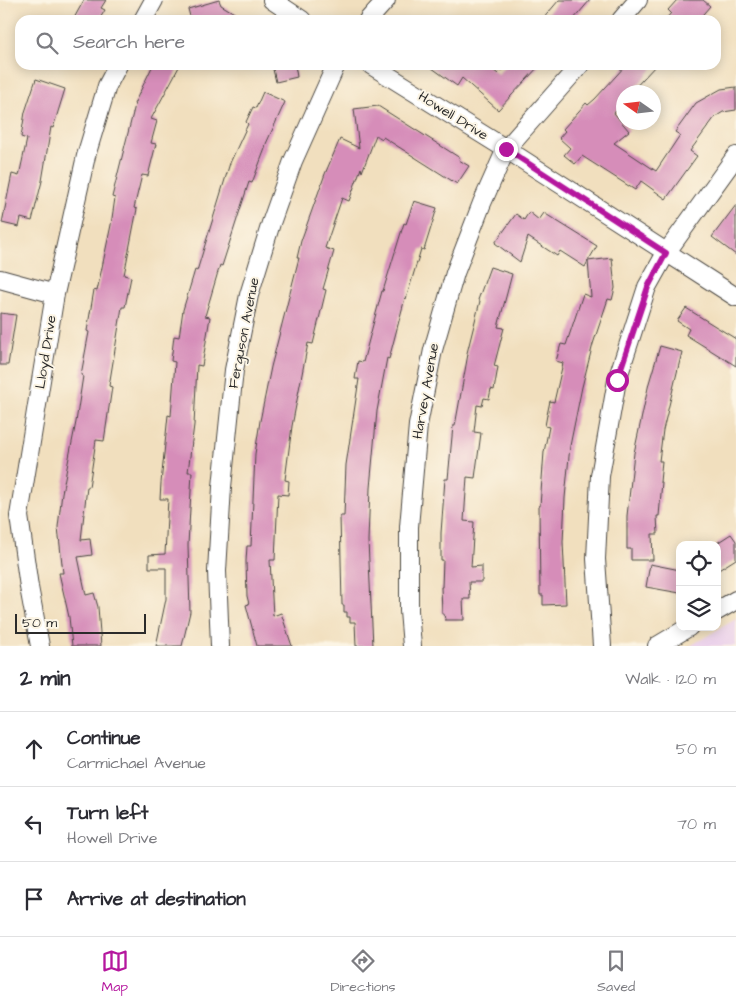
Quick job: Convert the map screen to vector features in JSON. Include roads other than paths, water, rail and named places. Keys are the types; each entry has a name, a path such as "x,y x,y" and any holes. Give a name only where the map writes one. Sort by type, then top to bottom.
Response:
{"street":[{"path":"146,15 154,0"},
{"path":"272,0 294,15"},
{"path":"372,15 386,0"},
{"path":"624,15 638,0"},
{"name":"Lloyd Drive","path":"40,646 19,516 55,294 86,156 107,86 115,70"},
{"name":"Ferguson Avenue","path":"220,646 218,571 222,487 234,370 250,295 270,223 293,162 334,70"},
{"name":"Howell Drive","path":"379,70 736,297"},
{"name":"Harvey Avenue","path":"412,646 409,611 409,528 418,425 432,350 455,273 482,203 506,149 576,70"},
{"path":"602,646 596,559 600,476 617,380 648,287 666,253 736,156"},
{"path":"0,279 55,294"},
{"path":"721,609 736,600"},
{"path":"657,646 682,631"}]}
